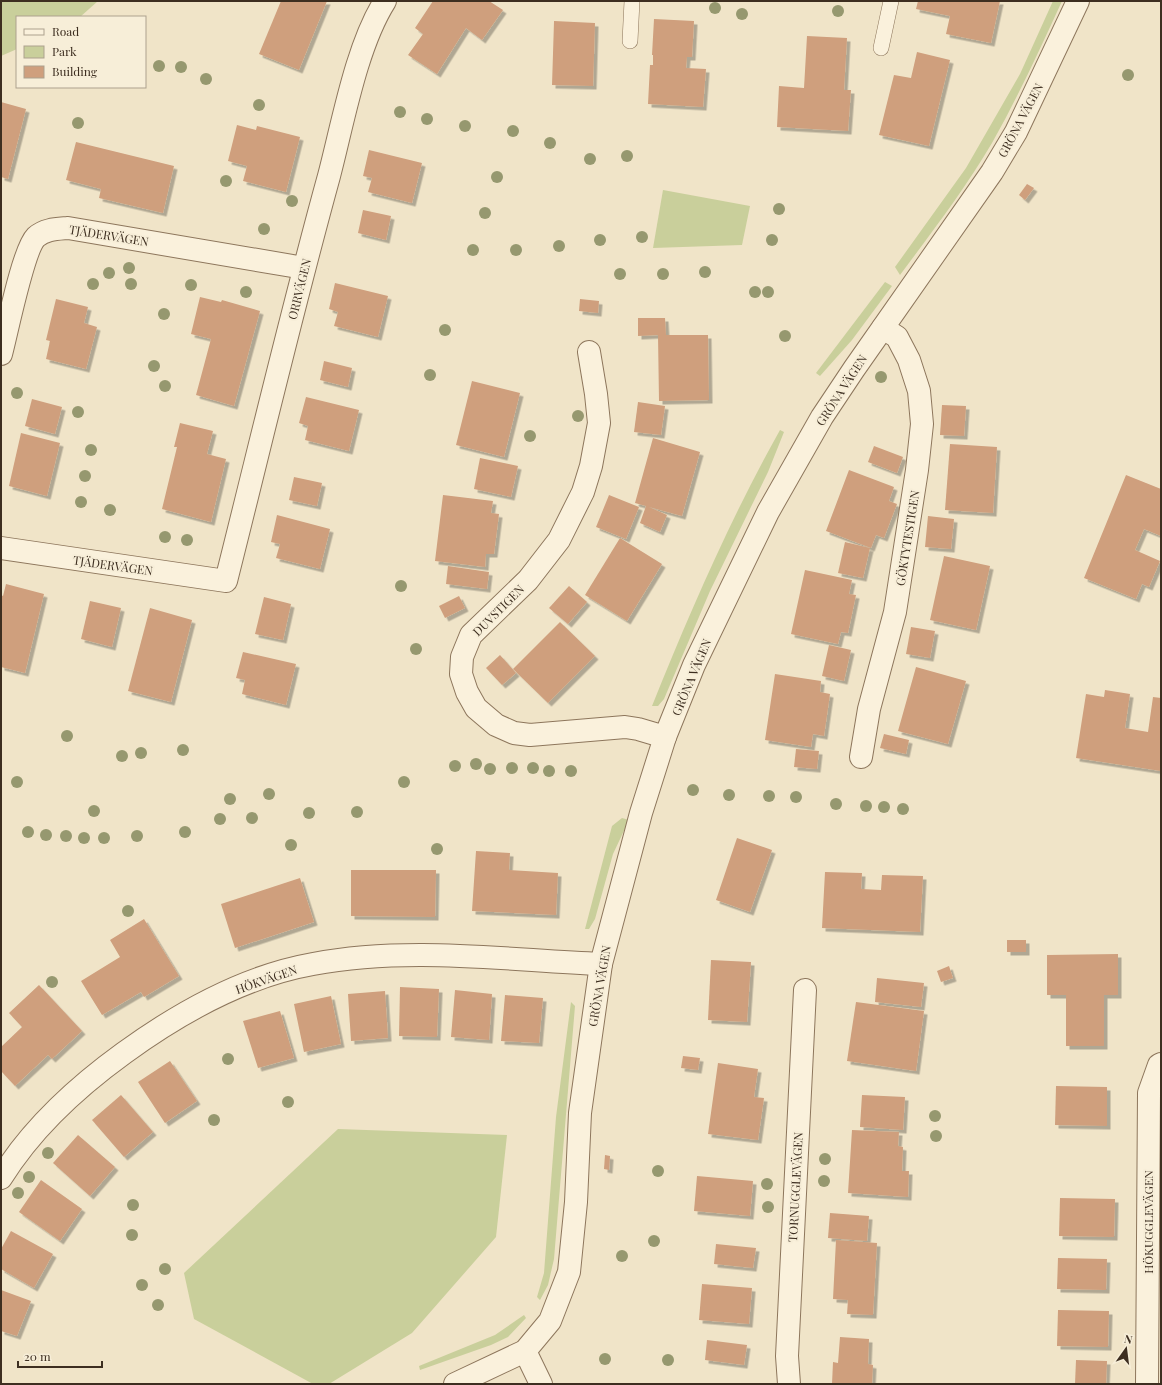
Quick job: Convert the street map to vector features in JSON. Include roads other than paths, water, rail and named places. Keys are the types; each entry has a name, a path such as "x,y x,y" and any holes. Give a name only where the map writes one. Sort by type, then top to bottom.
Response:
{"street":[{"name":"ORRVÄGEN","path":"226,581 304,268 360,59 385,1"},
{"name":"GRÖNA VÄGEN","path":"455,1384 525,1351 550,1321 569,1272 576,1202 580,1113 601,964 640,813 665,737 694,665 768,512 822,417 992,172 1016,132 1078,1"},
{"name":"TJÄDERVÄGEN","path":"1,354 26,255 36,237 49,230 68,228 304,268"},
{"name":"GÖKTYTESTIGEN","path":"861,757 869,709 895,612 906,546 922,424 918,391 909,360 897,337 883,328"},
{"name":"DUVSTIGEN","path":"589,352 599,423 591,466 583,492 559,540 528,580 471,635 462,657 461,674 467,692 476,708 496,725 514,733 530,735 625,727 638,729 665,737"},
{"name":"TJÄDERVÄGEN","path":"1,548 226,581"},
{"name":"HÖKVÄGEN","path":"1,1178 48,1119 88,1080 173,1018 225,993 267,977 313,964 390,955 448,955 601,964"},
{"name":"TORNUGGLEVÄGEN","path":"789,1384 787,1352 805,990"},
{"name":"HÖKUGGLEVÄGEN","path":"1147,1384 1149,1093 1159,1065 1161,1064"},
{"path":"525,1351 541,1384"}],"lane":[{"path":"630,41 632,1"},
{"path":"881,48 891,1"}]}
